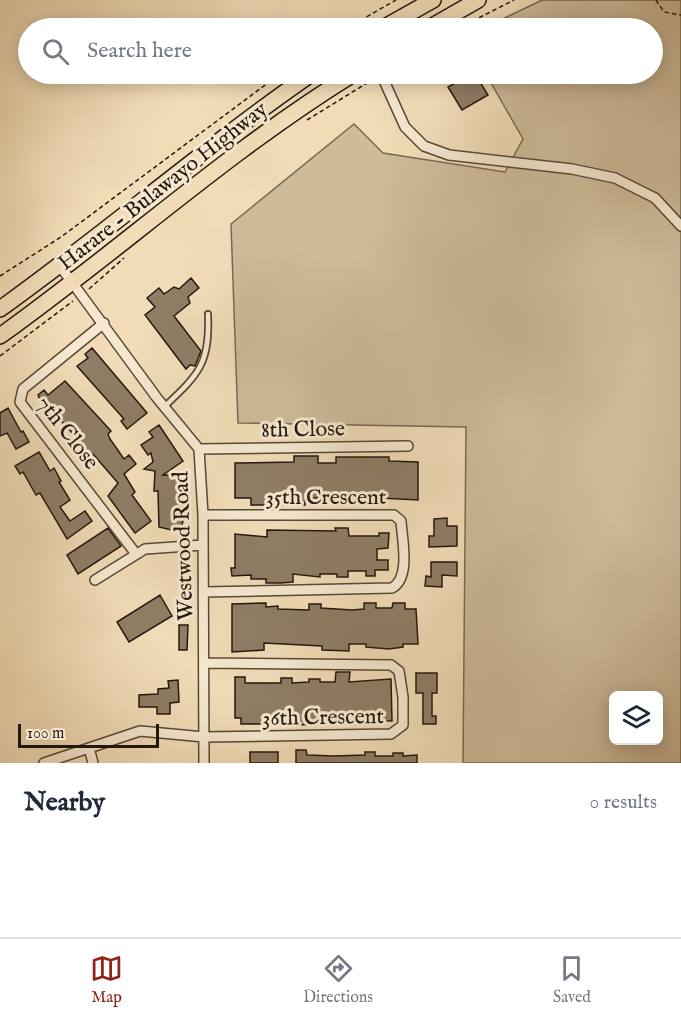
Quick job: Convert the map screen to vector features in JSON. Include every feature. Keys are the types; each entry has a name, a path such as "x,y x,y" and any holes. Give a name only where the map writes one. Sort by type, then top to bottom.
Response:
{"highway":[{"path":"401,18 433,0"},
{"path":"446,18 478,0"},
{"name":"Harare - Bulawayo Highway","path":"0,309 60,266 207,148 297,84"},
{"name":"Harare - Bulawayo Highway","path":"0,336 78,289 248,144 338,84"}],"street":[{"path":"386,84 405,127 424,146 460,156 601,174 630,184 654,198 681,226"},
{"name":"Westwood Road","path":"60,266 164,407 199,449 203,515 204,763"},
{"name":"7th Close","path":"104,323 23,389 20,402 136,554"},
{"name":"8th Close","path":"199,449 408,446"},
{"name":"35th Crescent","path":"203,515 397,516 401,521 403,568 400,580 392,588 203,592"},
{"path":"95,580 145,549 203,545"},
{"name":"36th Crescent","path":"204,663 391,665 399,671 403,716 403,725 392,734 204,737"},
{"path":"44,763 140,731 204,737"},
{"path":"88,748 93,763"}],"lane":[{"path":"164,407 186,386 201,366 209,344 208,314"}],"path":[{"path":"364,18 396,0"},
{"path":"479,18 514,0"},
{"path":"656,0 664,12 681,15"},
{"path":"0,276 61,237 267,84"},
{"path":"303,122 365,84"},
{"path":"0,356 78,289 129,254"}],"shaded area":[{"path":"542,0 681,0 681,763 463,763 466,427 238,423 231,224 354,124 383,153 505,172 523,139 492,84 663,84 663,18 505,18"}],"building":[{"path":"453,84 481,84 488,95 462,110 448,87"},
{"path":"191,278 199,288 188,297 190,303 174,316 201,351 195,366 190,365 186,369 145,315 155,307 147,298 159,288 164,294 174,287 179,289"},
{"path":"92,348 147,413 127,429 121,421 124,419 77,366 88,358 85,354"},
{"path":"65,381 111,431 108,434 110,439 124,459 129,455 136,464 124,474 135,492 132,495 151,521 135,533 108,496 118,483 93,454 87,458 71,437 74,435 61,421 58,423 40,400 38,395 44,390 48,395"},
{"path":"8,408 29,442 16,449 7,433 0,436 0,413"},
{"path":"159,425 183,461 163,475 181,475 183,521 180,532 159,527 158,491 154,491 155,471 144,469 153,462 151,453 148,455 141,445 153,437 149,432"},
{"path":"39,452 50,471 54,468 70,500 60,507 70,521 85,511 92,521 67,539 40,493 36,495 23,472 20,474 15,466"},
{"path":"294,456 318,456 318,463 336,463 336,457 389,457 389,461 418,462 418,500 361,497 361,501 337,503 322,502 322,498 305,498 305,505 251,505 251,498 235,498 235,463 294,462"},
{"path":"447,518 447,526 457,526 457,546 429,547 429,536 434,536 434,519"},
{"path":"108,528 121,546 78,574 67,555"},
{"path":"335,528 348,528 349,536 379,536 379,533 389,533 388,548 377,549 377,560 388,560 388,570 375,570 375,576 366,576 366,571 348,571 348,577 337,577 337,574 320,574 320,577 293,574 293,582 281,583 266,583 266,579 251,579 251,575 232,576 231,568 235,568 235,534 267,537 267,530 336,531"},
{"path":"431,562 457,562 457,576 442,575 442,587 425,586 426,576 431,577"},
{"path":"160,595 172,616 129,642 117,622"},
{"path":"266,603 266,607 278,606 278,609 309,610 309,604 321,604 321,608 352,610 364,609 364,603 376,603 376,608 392,608 393,603 405,603 405,609 416,609 418,644 403,644 403,647 389,649 366,647 366,644 349,644 349,651 322,650 322,646 264,643 264,650 232,652 232,604"},
{"path":"179,625 188,625 187,650 179,650"},
{"path":"336,672 350,672 349,682 391,679 392,721 362,720 362,723 335,721 334,724 294,725 295,719 279,718 278,724 241,724 241,718 235,718 235,677 245,677 245,683 281,683 281,678 292,678 292,683 309,682 309,679 335,682"},
{"path":"416,673 437,673 437,693 432,693 432,716 436,716 436,724 423,724 423,693 416,693"},
{"path":"178,680 179,702 170,703 170,714 157,714 157,707 139,707 139,695 158,694 158,689 169,688 168,681"},
{"path":"296,750 306,750 307,755 334,756 365,755 365,752 375,752 375,756 393,756 393,753 403,753 403,756 417,755 417,763 296,763"},
{"path":"250,752 278,752 278,763 250,763"}]}
